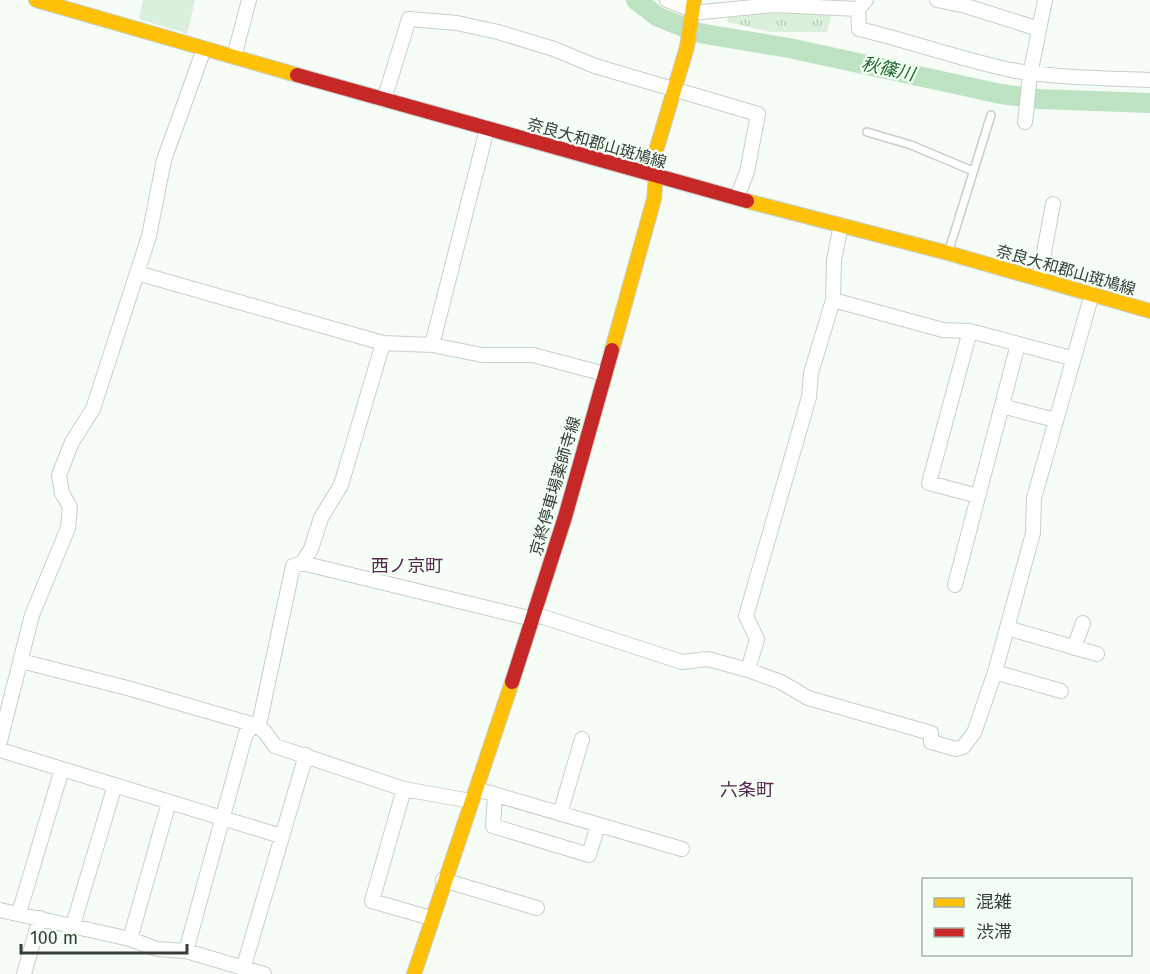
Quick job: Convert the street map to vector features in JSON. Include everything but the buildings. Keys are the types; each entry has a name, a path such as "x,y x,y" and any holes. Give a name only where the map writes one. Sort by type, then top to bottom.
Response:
{"main road":[{"name":"奈良大和郡山斑鳩線","path":"36,0 656,177 948,253 1150,311"},
{"name":"京終停車場薬師寺線","path":"414,974 443,880 534,616 605,374 654,199 656,177 652,164 687,47 693,7"}],"street":[{"path":"234,57 249,0"},
{"path":"667,0 692,10 693,7 862,4 859,28 906,40 941,54 1030,74 1150,80"},
{"path":"937,0 966,6 1039,29"},
{"path":"1025,121 1030,74 1045,0"},
{"path":"384,100 409,19 457,23 498,32 554,49 595,66 758,114 747,172 737,197"},
{"path":"0,741 32,615 68,528 70,507 62,494 59,476 72,442 93,409 149,236 164,160 204,49"},
{"path":"432,345 487,129"},
{"path":"1039,279 1053,204"},
{"path":"748,670 757,639 746,616 809,397 810,373 833,300 834,260 841,225"},
{"path":"137,273 383,343 432,345 482,356 533,355 605,374"},
{"path":"186,951 246,733 260,720 293,566 302,563 534,616 682,662 708,659 748,670 781,682 808,698 931,733 931,742 956,749 963,747 974,733 994,672 1033,533 1034,498 1071,358 1092,294"},
{"path":"833,300 943,330 970,331 1071,358"},
{"path":"970,331 929,483 978,496"},
{"path":"302,563 311,549 321,518 340,485 383,343"},
{"path":"955,585 1018,344"},
{"path":"1002,406 1055,420"},
{"path":"1074,648 1083,622"},
{"path":"1006,628 1097,654"},
{"path":"21,661 131,688 255,725 265,732 275,746 404,789 495,795 682,849"},
{"path":"994,672 1061,691"},
{"path":"560,814 582,739"},
{"path":"0,750 281,836"},
{"path":"243,969 306,755"},
{"path":"19,913 62,769"},
{"path":"73,926 115,785"},
{"path":"404,789 372,901 431,918"},
{"path":"495,795 493,826 589,855 598,825"},
{"path":"130,939 169,802"},
{"path":"443,880 537,908"},
{"path":"0,910 130,939 157,949 186,951 264,974"},
{"path":"24,974 40,918"}],"lane":[{"path":"948,253 991,115"},
{"path":"867,132 911,145 973,171"}],"green space":[{"path":"143,0 195,0 187,34 139,19"},
{"path":"775,10 827,13 831,17 827,32 771,32 727,22 729,14"}],"waterway":[{"name":"秋篠川","path":"636,0 658,17 699,33 789,48 1001,94 1039,99 1150,103"}],"traffic: slow":[{"path":"36,0 297,75"},
{"path":"612,350 654,199 656,177 652,164 687,47 694,0"},
{"path":"747,201 948,253 1150,311"},
{"path":"414,974 512,682"}],"traffic: jam":[{"path":"297,75 747,201"},
{"path":"512,682 565,517 612,350"}],"district":[{"name":"西ノ京町","path":"407,566"},
{"name":"六条町","path":"747,790"}]}
